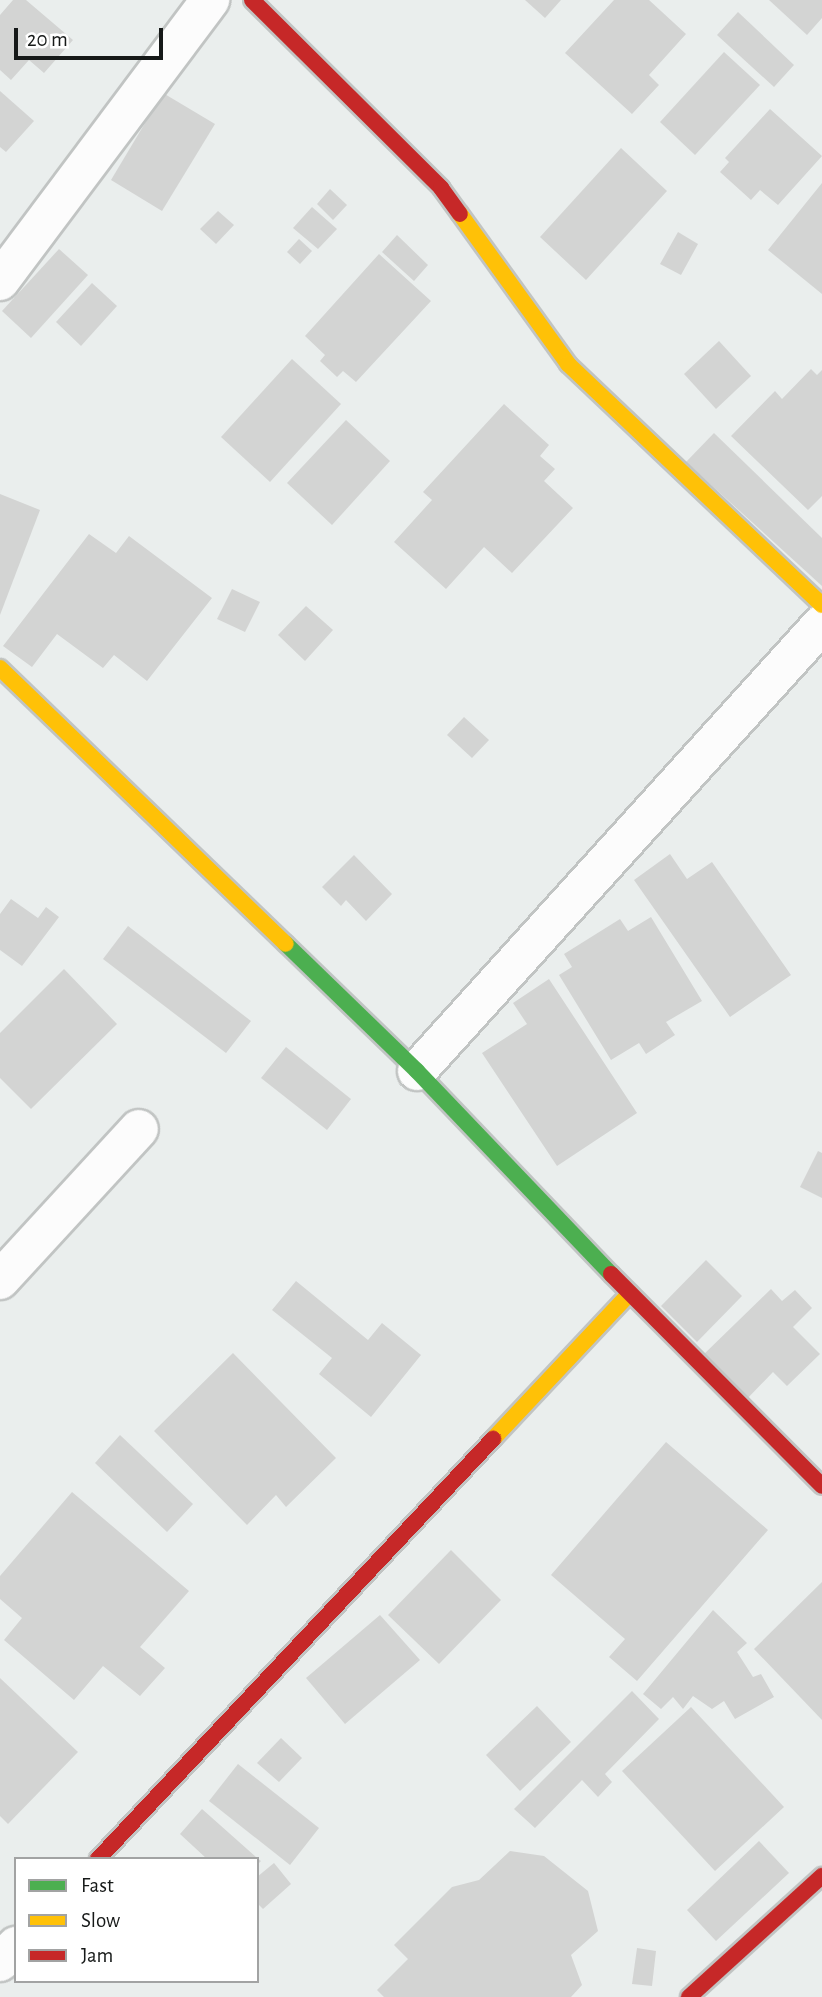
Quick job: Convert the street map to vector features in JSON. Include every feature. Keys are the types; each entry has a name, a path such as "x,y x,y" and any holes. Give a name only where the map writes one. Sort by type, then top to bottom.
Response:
{"street":[{"path":"0,281 210,0"},
{"path":"252,0 441,188 568,364 822,605"},
{"path":"417,1071 822,624"},
{"path":"0,667 417,1071 630,1293 822,1486"},
{"path":"0,1280 139,1129"},
{"path":"99,1857 630,1293"},
{"path":"689,1997 822,1876"},
{"path":"0,1962 14,1948"}],"building":[{"path":"13,0 26,0 73,40 44,73 29,60 11,80 0,70 0,15"},
{"path":"525,0 561,0 545,18"},
{"path":"614,0 649,0 686,34 649,75 659,85 632,114 565,53"},
{"path":"769,0 822,0 822,18 807,35"},
{"path":"738,12 794,65 774,87 717,35"},
{"path":"724,52 760,85 695,155 660,122"},
{"path":"0,91 34,121 6,152 0,147"},
{"path":"163,93 215,124 162,211 111,180"},
{"path":"770,109 822,156 778,205 760,190 751,200 720,172 729,162 725,158"},
{"path":"621,148 667,191 586,280 540,237"},
{"path":"822,183 822,294 768,250"},
{"path":"330,189 347,205 333,220 317,204"},
{"path":"312,207 337,229 318,249 293,228"},
{"path":"218,211 234,225 216,244 200,229"},
{"path":"678,232 698,244 681,275 660,264"},
{"path":"397,235 428,265 414,281 382,252"},
{"path":"299,239 312,251 300,264 287,252"},
{"path":"59,249 88,275 31,338 2,311"},
{"path":"379,254 431,301 356,382 343,371 337,377 320,361 325,355 305,336"},
{"path":"92,283 117,306 81,346 56,322"},
{"path":"719,341 751,376 716,409 684,374"},
{"path":"292,359 341,404 270,482 221,437"},
{"path":"811,369 817,375 822,370 822,496 808,510 731,436 775,391 782,399"},
{"path":"504,404 549,445 540,456 555,469 544,481 573,508 512,573 484,547 446,589 394,542 432,500 423,492"},
{"path":"346,420 390,461 332,525 287,483"},
{"path":"714,433 822,538 822,586 686,462"},
{"path":"0,494 40,510 0,615"},
{"path":"89,534 116,553 129,536 212,598 147,681 114,655 103,668 57,634 32,667 3,646"},
{"path":"232,589 260,602 245,632 217,619"},
{"path":"306,606 333,630 305,661 278,635"},
{"path":"464,717 489,740 472,758 447,735"},
{"path":"670,854 687,879 712,862 791,975 730,1017 634,880"},
{"path":"354,855 392,894 366,921 346,900 341,906 322,887"},
{"path":"11,899 38,918 46,907 59,917 22,966 0,950 0,914"},
{"path":"651,917 702,1001 666,1022 675,1035 646,1054 639,1043 611,1060 559,975 572,967 564,954 620,919 628,931"},
{"path":"128,926 251,1021 226,1053 103,959"},
{"path":"64,969 117,1024 31,1109 0,1078 0,1033"},
{"path":"549,979 637,1113 557,1166 482,1053 527,1024 513,1003"},
{"path":"286,1047 351,1099 327,1130 261,1078"},
{"path":"818,1151 822,1153 822,1198 800,1187"},
{"path":"706,1260 742,1296 697,1342 661,1306"},
{"path":"296,1281 368,1340 382,1323 421,1355 371,1417 319,1374 332,1358 272,1310"},
{"path":"771,1289 782,1301 795,1290 812,1308 793,1327 820,1354 787,1386 773,1372 744,1402 701,1357"},
{"path":"233,1353 336,1458 286,1507 276,1495 247,1525 154,1431"},
{"path":"120,1435 193,1504 167,1532 95,1463"},
{"path":"666,1442 768,1530 637,1681 609,1657 625,1639 551,1575"},
{"path":"72,1492 189,1591 140,1647 165,1668 140,1696 103,1666 74,1700 4,1640 22,1618 0,1599 0,1576"},
{"path":"451,1550 501,1600 439,1664 388,1615"},
{"path":"822,1582 822,1720 754,1649"},
{"path":"713,1610 747,1643 737,1652 753,1677 761,1674 774,1697 735,1719 724,1701 712,1709 693,1696 683,1709 673,1697 661,1709 643,1694"},
{"path":"380,1615 420,1660 345,1724 306,1678"},
{"path":"0,1678 78,1752 8,1824 0,1816"},
{"path":"632,1691 659,1719 605,1774 612,1782 598,1797 582,1780 535,1828 514,1809"},
{"path":"537,1706 571,1742 520,1791 486,1755"},
{"path":"691,1707 784,1807 715,1871 622,1771"},
{"path":"281,1738 302,1758 279,1782 257,1763"},
{"path":"238,1764 319,1828 290,1865 209,1801"},
{"path":"202,1809 256,1857 205,1857 180,1834"},
{"path":"759,1841 789,1873 716,1941 687,1910"},
{"path":"510,1851 544,1856 588,1891 598,1931 571,1955 582,1985 571,1997 384,1997 377,1990 408,1959 394,1945 452,1887 479,1880"},
{"path":"274,1863 291,1884 263,1909 259,1905 259,1875"},
{"path":"637,1948 656,1951 652,1986 632,1984"}],"traffic: fast":[{"path":"286,944 417,1071 611,1274"}],"traffic: slow":[{"path":"460,214 568,364 822,605"},
{"path":"0,668 286,944"},
{"path":"493,1439 630,1293"}],"traffic: jam":[{"path":"252,0 441,188 460,214"},
{"path":"611,1274 822,1486"},
{"path":"100,1857 493,1439"},
{"path":"689,1997 822,1876"}]}
